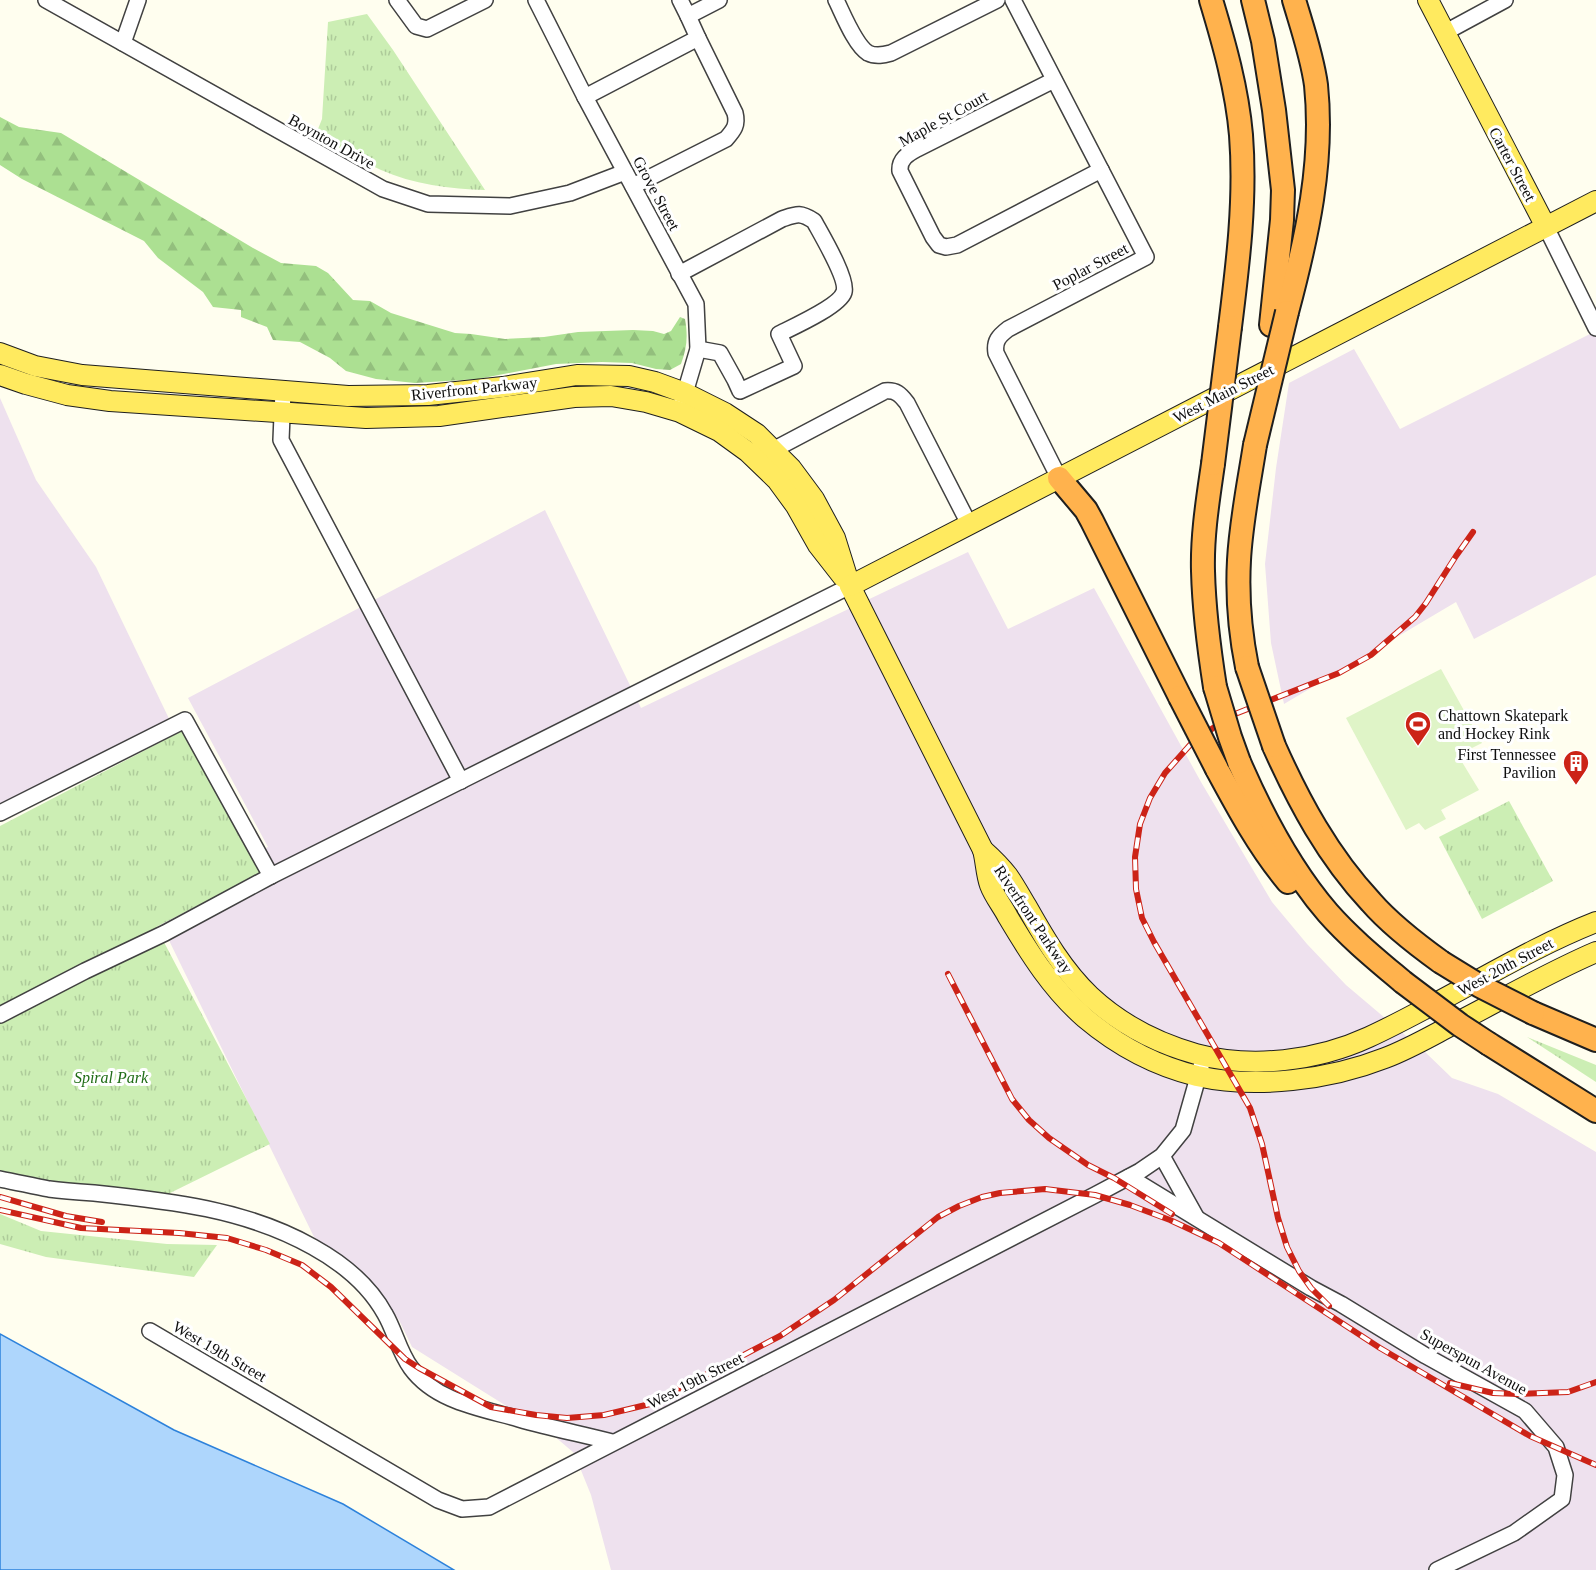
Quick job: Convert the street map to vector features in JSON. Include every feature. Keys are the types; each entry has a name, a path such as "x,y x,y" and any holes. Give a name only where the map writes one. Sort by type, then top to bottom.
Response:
{"highway":[{"path":"1211,0 1220,31 1241,134 1242,216 1239,256 1205,520 1203,570 1206,620 1215,687 1239,762 1271,828 1301,878 1328,912 1370,955"},
{"path":"1252,0 1263,41 1273,98 1284,190 1279,319"},
{"path":"1293,0 1316,83 1319,130 1316,178 1311,211 1279,319 1255,445 1239,561 1240,616 1247,667 1274,746 1305,810 1346,873 1371,903 1441,962 1480,986 1533,1013 1596,1040"},
{"path":"1059,478 1086,510 1241,814 1256,839 1287,880 1323,918 1460,1025 1596,1111"}],"main road":[{"name":"Carter Street","path":"1428,0 1546,227"},
{"name":"West Main Street","path":"850,586 1596,201"},
{"name":"Riverfront Parkway","path":"0,353 35,366 82,375 348,396 428,395 503,387 577,375 628,376 656,382 748,452 777,480 796,506 818,545 850,586"},
{"name":"Riverfront Parkway","path":"0,375 67,395 110,401 366,418 439,416 574,397 611,396 646,402 682,403 725,412 757,434 791,468 814,499 835,538 850,586 984,850 1008,876 1052,951 1090,996 1121,1020 1170,1046 1204,1056 1231,1060 1260,1061 1310,1056 1369,1037 1415,1014"},
{"name":"Riverfront Parkway","path":"984,850 990,886 1036,963 1062,996 1093,1024 1128,1048 1162,1064 1198,1076 1250,1081 1284,1081 1340,1072 1384,1059 1425,1040"},
{"name":"West 20th Street","path":"1415,1014 1557,939 1596,922"},
{"name":"West 20th Street","path":"1425,1040 1596,952"}],"street":[{"name":"Boynton Drive","path":"46,0 383,189 428,204 510,206 570,193 625,172"},
{"path":"123,44 138,0"},
{"path":"397,0 416,26 427,29 485,0"},
{"name":"Grove Street","path":"536,0 585,97 696,303 698,348 682,403"},
{"path":"633,186 726,139 733,131 737,121 680,0"},
{"path":"688,16 719,0"},
{"path":"836,0 862,48 869,54 879,56 891,53 997,0"},
{"name":"Poplar Street","path":"1013,0 1146,257 1008,329 999,336 995,345 996,353 1059,478"},
{"path":"1444,33 1504,0"},
{"path":"585,97 698,38"},
{"name":"Maple St Court","path":"1054,80 917,148 901,161 900,171 933,237 939,245 946,247 957,245 1101,170"},
{"path":"679,274 782,219 798,214 814,221 844,280 844,292 838,302 779,334 794,366 740,391 720,353 698,348"},
{"name":"Carter Street","path":"1546,227 1596,328"},
{"path":"283,391 281,440 461,781"},
{"path":"773,450 885,391 893,391 900,395 907,404 969,524"},
{"path":"0,1015 165,933 271,876 850,586"},
{"path":"0,813 185,720 271,876"},
{"name":"West 19th Street","path":"150,1331 438,1500 462,1509 489,1506 1129,1177 1162,1156 1183,1130 1204,1056"},
{"path":"1162,1156 1196,1218"},
{"name":"Superspun Avenue","path":"1129,1177 1426,1356 1525,1411 1556,1447 1565,1475 1562,1499 1514,1533 1437,1570"},
{"path":"0,1179 49,1189 182,1203 240,1216 281,1231 342,1265 368,1289 386,1315 411,1368 429,1386 469,1406 552,1429 612,1442"}],"shaded area":[{"path":"1596,331 1596,575 1474,639 1456,602 1284,704 1271,643 1265,564 1289,383 1354,349 1400,429"},
{"path":"0,398 36,480 96,567 174,729 0,820"},
{"path":"545,510 641,708 968,552 1008,629 1094,588 1201,782 1272,902 1307,944 1346,985 1424,1051 1452,1078 1498,1094 1596,1152 1596,1570 611,1570 591,1495 574,1453 553,1435 412,1347 399,1320 366,1278 314,1237 159,920 231,865 268,847 188,698"}],"green space":[{"path":"367,14 485,190 432,185 393,175 316,134 322,119 328,22"},
{"path":"0,117 19,127 61,133 281,263 316,266 328,273 353,300 370,301 391,313 455,333 505,339 578,332 633,330 664,334 671,331 680,317 685,319 687,336 681,364 670,370 632,363 556,364 478,379 415,383 376,379 346,371 330,358 300,342 273,340 267,327 241,317 241,310 213,307 203,292 158,258 144,241 22,179 0,165"},
{"name":"Chattown Skatepark and Hockey Rink","path":"1441,669 1482,743 1468,750 1472,757 1462,762 1479,790 1441,810 1446,819 1425,830 1419,823 1406,830 1346,718"},
{"name":"Spiral Park","path":"182,731 263,872 156,927 270,1144 168,1194 71,1184 0,1172 0,826"},
{"path":"1509,801 1553,881 1482,919 1439,837"},
{"path":"1527,1037 1596,1065 1596,1082"},
{"path":"0,1214 41,1231 167,1244 217,1245 194,1277 46,1257 0,1244"}],"water":[{"path":"0,1334 174,1430 343,1504 454,1570 0,1570"}],"railway":[{"path":"1329,1306 1311,1288 1287,1247 1278,1218 1262,1144 1250,1108 1142,918 1136,889 1135,857 1140,824 1150,798 1165,773 1190,745 1235,714 1339,673 1371,655 1415,617 1473,532"},
{"path":"948,974 1012,1099 1029,1120 1049,1138 1088,1165 1114,1178 1172,1214"},
{"path":"0,1210 81,1228 227,1238 266,1250 302,1265 331,1287 405,1359 419,1368 491,1407 567,1418 604,1415 650,1404 780,1336 834,1300 938,1217 959,1206 1000,1193 1045,1189 1095,1195 1170,1220 1219,1243 1380,1348 1530,1436 1596,1465"},
{"path":"0,1197 66,1216 102,1222"},
{"path":"1450,1383 1493,1393 1518,1394 1568,1392 1596,1382"}],"place":[{"name":"Chattown Skatepark and Hockey Rink","path":"1418,747"},
{"name":"First Tennessee Pavilion","path":"1576,786"}]}
